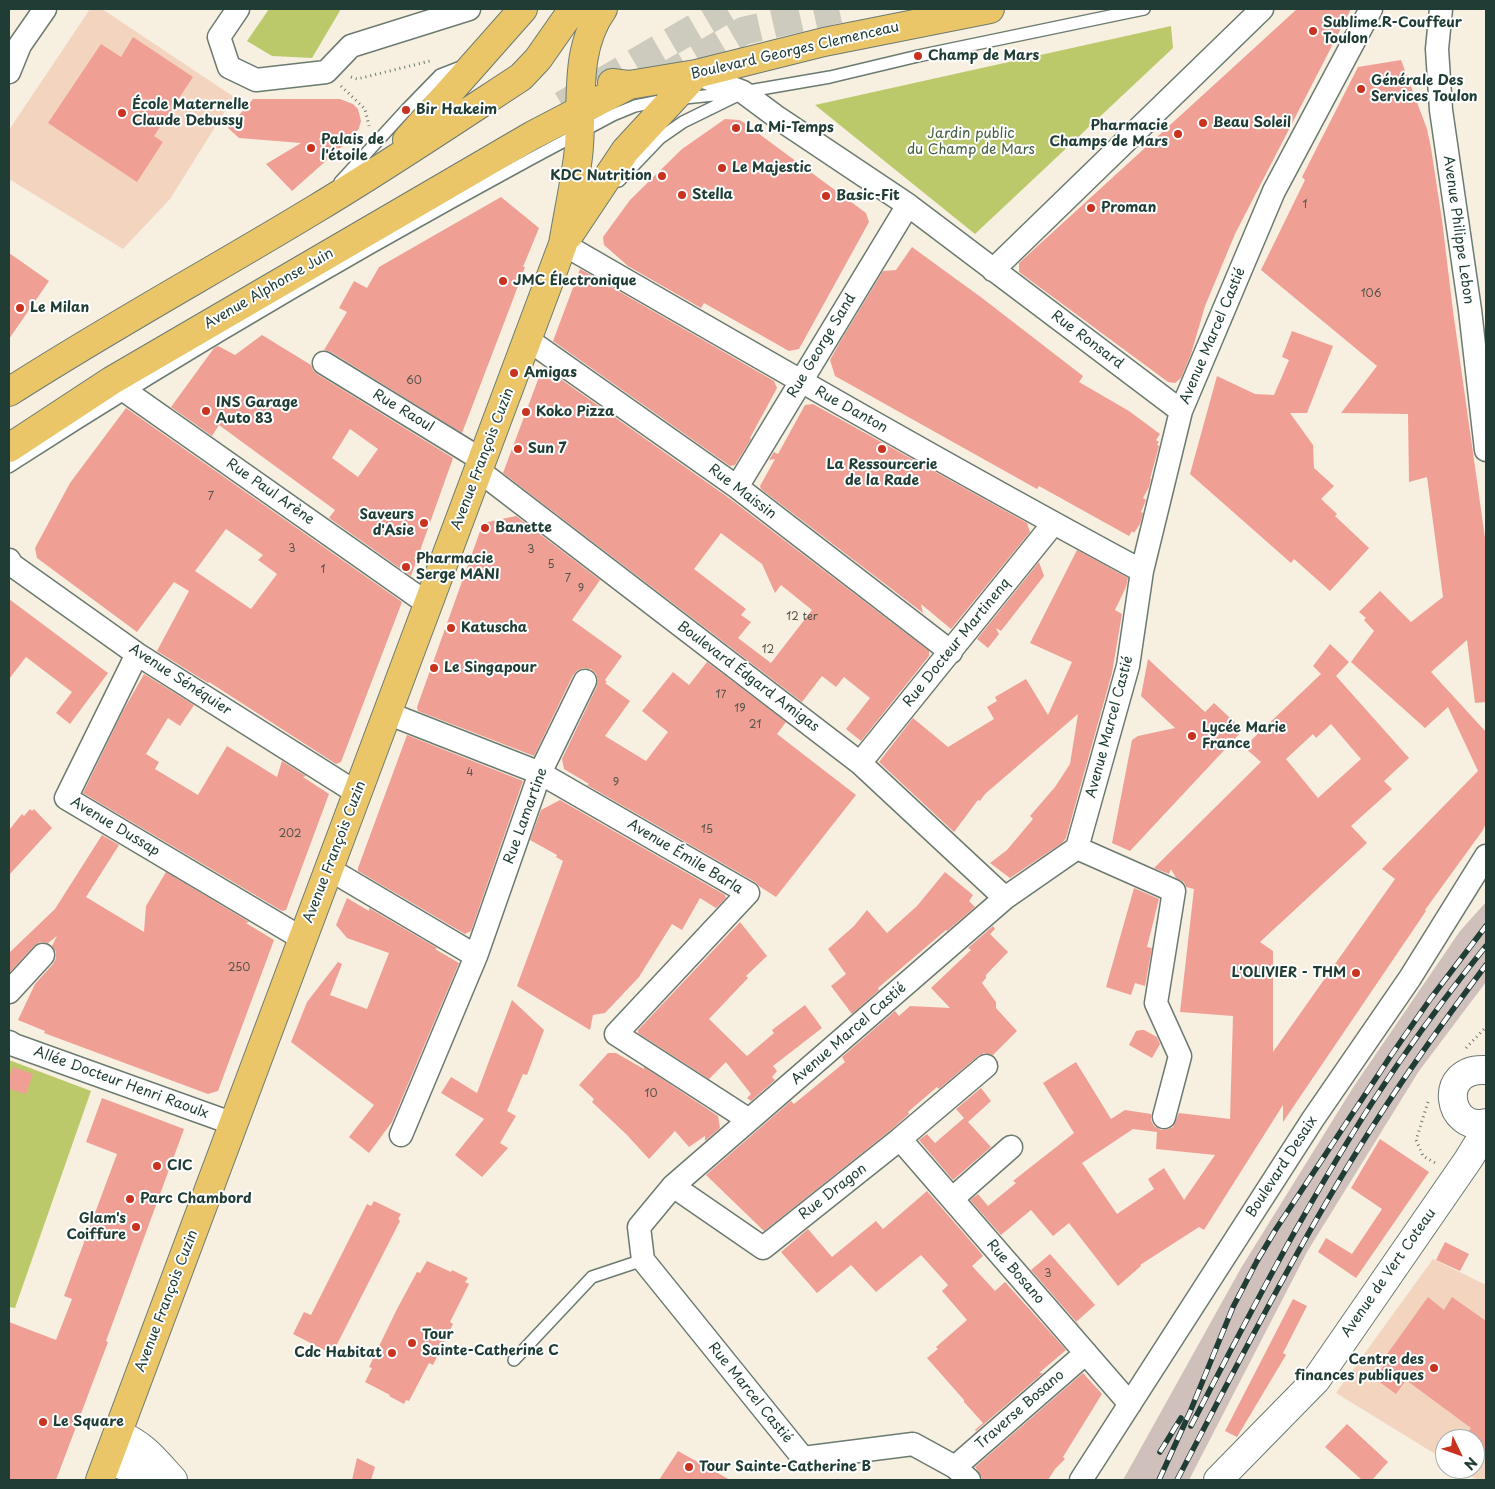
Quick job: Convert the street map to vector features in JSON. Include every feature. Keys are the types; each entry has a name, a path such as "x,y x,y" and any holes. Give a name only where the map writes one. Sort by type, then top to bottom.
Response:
{"main road":[{"path":"383,168 523,9"},
{"path":"9,392 64,357 383,168 521,77 538,60 573,9"},
{"path":"563,244 578,156 583,62 589,36 603,9"},
{"path":"885,9 928,22"},
{"name":"Boulevard Georges Clemenceau","path":"629,85 696,74 824,42 990,9"},
{"path":"583,62 602,79 613,83 629,85"},
{"path":"563,244 625,151 696,74"},
{"name":"Avenue Alphonse Juin","path":"9,448 119,387 532,135 579,122 629,85"},
{"name":"Avenue François Cuzin","path":"104,1470 563,244"}],"street":[{"path":"9,72 14,41 45,9"},
{"path":"238,9 219,37 229,67 256,80 326,72 351,46 469,9"},
{"path":"994,270 1262,9"},
{"name":"Avenue Marcel Castié","path":"643,1260 639,1227 673,1186 1005,898 1077,848 1128,666 1142,571 1182,411 1274,191 1371,9"},
{"name":"Avenue Philippe Lebon","path":"1442,9 1437,49 1441,110 1470,310 1486,450"},
{"name":"Rue Ronsard","path":"696,74 743,92 778,118 908,205 1182,411"},
{"name":"Rue George Sand","path":"737,487 908,205"},
{"name":"Rue Danton","path":"563,244 800,382 1142,571"},
{"name":"Rue Maissin","path":"527,339 737,487 951,652"},
{"name":"Rue Raoul","path":"324,363 480,465"},
{"name":"Rue Paul Arène","path":"119,387 428,604"},
{"name":"Boulevard Édgard Amigas","path":"480,465 860,763 1005,898"},
{"name":"Rue Docteur Martinenq","path":"860,763 1054,524"},
{"name":"Avenue Sénéquier","path":"10,564 137,654 358,793"},
{"name":"Avenue Dussap","path":"137,654 66,798 303,940"},
{"name":"Rue Lamartine","path":"401,1135 476,956 540,773 585,681"},
{"name":"Avenue Émile Barla","path":"388,713 540,773 748,893 616,1034 749,1120"},
{"path":"1077,848 1174,891 1156,1003 1180,1056 1164,1117"},
{"name":"Boulevard Desaix","path":"1081,1480 1313,1119 1410,978 1486,856"},
{"path":"329,869 476,956"},
{"path":"9,992 43,955"},
{"name":"Allée Docteur Henri Raoulx","path":"9,1042 234,1124"},
{"path":"1483,1064 1460,1078 1455,1086 1453,1095 1454,1105 1458,1113 1465,1120 1474,1123 1486,1123"},
{"name":"Rue Dragon","path":"673,1186 763,1248 900,1139 986,1066"},
{"path":"1457,1175 1458,1113"},
{"name":"Avenue de Vert Coteau","path":"1218,1480 1316,1380 1486,1131"},
{"name":"Rue Bosano","path":"900,1139 1130,1404"},
{"path":"952,1199 1011,1147"},
{"name":"Rue Marcel Castié","path":"643,1260 803,1458 913,1444 962,1474"},
{"name":"Traverse Bosano","path":"962,1474 1086,1352"},
{"path":"118,1434 133,1440 151,1455 173,1480"},
{"path":"104,1470 161,1480"}],"lane":[{"path":"9,467 102,407 119,387 187,355 435,211 579,122 613,115 635,106 743,92 830,77 918,56 1144,9"},
{"path":"317,208 440,75 477,62"},
{"path":"563,244 636,162 660,138 683,122 743,92"},
{"path":"514,1360 592,1277 643,1260"}],"path":[{"path":"326,72 357,79 431,60"},
{"path":"326,72 365,109 370,128"}],"shaded area":[{"name":"École Maternelle Claude Debussy","path":"90,9 102,9 234,97 170,199 123,249 9,179 9,130"},
{"path":"1486,902 1486,982 1419,1071 1307,1252 1189,1480 1123,1480 1241,1268 1354,1086 1460,931"},
{"path":"1433,1259 1486,1285 1486,1480 1476,1479 1485,1479 1485,1429 1435,1429 1435,1454 1336,1393"}],"green space":[{"path":"269,9 341,9 312,58 272,56 247,41"},
{"name":"Jardin public du Champ de Mars","path":"1171,26 1173,48 975,234 815,105"},
{"path":"9,1060 91,1091 15,1308 9,1307"}],"building":[{"path":"1297,9 1351,9 1235,234 1205,306 1191,354 1181,378 1175,383 1168,382 1019,272 1019,263"},
{"path":"133,37 193,77 154,136 163,142 137,182 48,123 101,44 121,57"},
{"path":"1401,60 1427,129 1431,148 1486,545 1486,702 1475,703 1467,640 1431,672 1486,732 1486,823 1483,830 1425,910 1283,1122 1283,1105 1204,1230 1199,1227 1140,1265 1118,1286 1069,1223 1053,1236 1031,1210 1001,1235 970,1200 978,1194 988,1206 1016,1183 1013,1181 1074,1133 1043,1083 1076,1062 1111,1119 1125,1110 1151,1114 1154,1126 1161,1130 1173,1127 1179,1113 1230,1119 1233,1016 1180,1012 1194,889 1186,887 1184,882 1176,878 1171,869 1169,874 1154,868 1261,762 1244,747 1321,674 1313,666 1330,644 1349,662 1336,676 1409,758 1384,781 1392,789 1351,826 1367,843 1260,942 1273,951 1273,1052 1395,879 1382,869 1478,771 1448,707 1425,728 1351,662 1374,631 1364,620 1366,618 1359,612 1380,591 1411,622 1443,597 1427,477 1409,482 1408,414 1341,413 1377,366 1261,270 1305,180 1302,177 1358,67","holes":["1331,724 1361,759 1318,798 1286,759 1313,734 1316,738","1133,1129 1157,1132 1156,1149 1215,1155 1184,1200 1164,1168 1148,1179 1154,1189 1117,1214 1082,1163"]},
{"name":"Palais de l'étoile","path":"253,99 340,99 353,104 358,109 361,121 354,136 292,191 266,164 301,143 239,138 228,128"},
{"path":"725,119 743,122 866,213 869,222 799,349 789,351 704,303 701,308 628,266 604,245 603,237 630,200 682,149"},
{"path":"501,197 539,228 462,433 331,352 324,350 347,312 339,308 354,281 367,288 379,267"},
{"path":"912,247 1083,376 1079,382 1129,411 1160,434 1156,440 1159,442 1157,445 1159,446 1149,487 1143,498 1146,500 1141,512 1143,513 1140,524 1134,533 1132,531 1129,536 1039,486 1037,489 835,376 830,360 840,342 883,271 896,270"},
{"name":"Le Milan","path":"9,253 49,281 9,339"},
{"path":"580,269 774,381 777,388 751,439 735,465 730,466 553,341"},
{"path":"1292,331 1333,346 1307,413 1290,413 1313,445 1314,468 1334,486 1321,499 1337,514 1335,516 1369,548 1330,591 1294,559 1291,563 1190,474 1217,376 1255,394 1274,395 1289,360 1282,357"},
{"path":"262,335 311,365 317,374 453,458 411,576 329,518 335,510 219,425 212,436 171,407 214,348 218,346 235,355","holes":["350,429 378,449 358,477 332,458"]},
{"path":"545,368 729,498 929,651 929,656 861,741 846,729 870,698 844,677 836,687 822,676 802,702 503,473 542,369","holes":["721,533 762,564 775,593 781,585 812,610 771,663 738,638 751,622 741,615 746,609 694,569"]},
{"path":"813,404 1027,523 1030,532 951,629 921,604 923,613 761,489 760,486 775,459 769,460 774,452 778,454 805,405"},
{"path":"126,408 402,602 341,762 336,764 209,682 157,651 189,591 174,582 137,632 37,558 35,548 70,483","holes":["226,529 263,555 258,560 277,574 251,609 195,571"]},
{"path":"516,516 600,580 572,620 622,656 605,680 607,682 605,683 630,701 605,736 646,761 668,732 642,711 673,672 689,685 707,662 786,722 777,734 856,795 776,897 755,882 587,785 589,784 564,769 562,759 597,686 596,674 591,669 584,668 578,670 573,675 534,756 418,711 417,707 483,523"},
{"path":"1077,550 1128,578 1126,587 1115,610 1122,614 1112,673 1066,838 1062,843 1010,878 990,863 1007,850 1033,819 1030,816 1055,787 1070,764 1078,714 985,794 980,801 978,800 954,832 879,762 913,718 948,747 994,719 987,707 997,701 995,697 1026,679 1048,715 1072,662 1030,643"},
{"path":"1039,562 1044,576 1001,631 996,628 999,634 988,648 977,639"},
{"path":"9,599 108,673 70,724 56,713 72,692 26,657 9,679"},
{"name":"Lycée Marie France","path":"1148,659 1205,712 1214,703 1243,730 1130,851 1112,843 1132,740 1138,736 1175,728 1141,696"},
{"path":"144,674 194,705 180,726 168,718 146,754 159,762 155,769 198,795 227,746 277,777 282,761 306,776 303,777 329,794 286,910 282,911 83,793 123,711"},
{"path":"407,735 523,781 471,931 465,934 358,871"},
{"path":"560,800 725,895 726,898 716,908 700,898 682,930 672,924 639,977 605,1013 593,1015 590,1030 517,986 563,861 556,857 557,855 530,840 541,810"},
{"path":"30,809 32,811 34,809 52,828 9,875 9,830 22,814 24,816"},
{"path":"102,835 119,845 86,897 144,932 146,906 166,872 249,922 246,923 274,940 218,1091 208,1094 44,1033 45,1031 18,1020 35,984 56,958 56,952 52,946 57,936 48,943 40,942 34,946 9,973 9,953 55,909"},
{"path":"945,872 973,895 969,901 975,907 878,988 879,990 852,1014 831,986 846,974 828,949 854,926 867,910 887,933 917,906"},
{"path":"1134,888 1159,899 1147,947 1152,948 1145,986 1135,983 1131,995 1106,987"},
{"path":"347,898 369,911 369,908 459,963 392,1122 369,1153 349,1137 374,1105 291,1042 307,1002 338,962 342,964 330,995 367,1009 389,953 347,938 336,925"},
{"path":"740,922 767,956 746,976 748,978 709,1019 747,1056 774,1033 772,1030 805,1005 822,1028 773,1066 777,1071 772,1077 775,1080 751,1101 747,1098 751,1094 726,1062 709,1079 638,1033 638,1030"},
{"path":"993,926 995,929 990,934 1008,952 986,975 982,983 996,1002 996,1008 1017,1031 993,1055 984,1053 978,1056 939,1089 937,1087 908,1112 909,1114 892,1129 764,1231 706,1175 791,1101 794,1104 845,1062 842,1057 895,1011 899,1016 910,1006 950,1008 931,988 971,950 968,948"},
{"path":"512,1000 544,1030 527,1075 523,1074 507,1111 516,1116 500,1143 508,1148 482,1177 455,1155 484,1119 441,1093 451,1077 477,1093"},
{"path":"1144,1030 1157,1037 1160,1044 1152,1058 1129,1045 1136,1031"},
{"path":"608,1053 616,1053 644,1069 644,1067 718,1116 720,1128 705,1141 705,1136 689,1147 675,1131 649,1159 592,1102 594,1099 579,1085"},
{"path":"13,1067 33,1074 26,1094 9,1089 9,1078"},
{"path":"981,1088 991,1101 968,1122 991,1147 953,1180 919,1140 927,1134 935,1143 964,1118 956,1109"},
{"path":"102,1098 184,1129 106,1341 108,1342 56,1480 9,1480 9,1322 56,1340 72,1299 64,1296 117,1154 86,1142"},
{"path":"1380,1139 1429,1172 1356,1278 1318,1252 1326,1238 1352,1254 1382,1209 1351,1188"},
{"path":"927,1191 983,1256 972,1266 995,1291 1005,1282 1066,1350 1039,1373 1043,1373 976,1431 983,1423 927,1358 938,1349 936,1347 967,1320 942,1291 948,1285 921,1255 876,1292 851,1265 817,1293 781,1252 808,1229 832,1257 876,1221 883,1229"},
{"path":"374,1201 401,1214 398,1219 400,1221 332,1354 293,1334 304,1312 311,1315 367,1204 371,1206"},
{"path":"1445,1242 1469,1254 1460,1271 1436,1260"},
{"path":"1050,1254 1095,1305 1076,1322 1031,1270"},
{"name":"Tour Sainte-Catherine C","path":"427,1261 468,1278 465,1282 469,1284 450,1322 453,1324 433,1365 429,1363 409,1401 406,1400 404,1404 365,1382 372,1368 369,1367 397,1309 417,1272 420,1273"},
{"name":"Centre des finances publiques","path":"1428,1297 1444,1310 1452,1297 1486,1321 1486,1452 1485,1429 1470,1429 1406,1380 1396,1394 1374,1378 1389,1359 1385,1357"},
{"path":"1293,1299 1307,1306 1283,1353 1286,1355 1237,1437 1225,1431"},
{"path":"1083,1373 1102,1394 1063,1457 1065,1459 1048,1480 982,1480 975,1467"},
{"path":"1347,1424 1388,1462 1372,1480 1362,1480 1325,1447"},
{"name":"Tour Sainte-Catherine B","path":"678,1451 730,1480 659,1480"},
{"path":"357,1458 375,1467 371,1480 352,1480"}],"tunnel":[{"path":"562,105 727,9"},
{"path":"661,79 743,31 839,9"}],"railway":[{"path":"1159,1480 1190,1412 1233,1307 1257,1261 1276,1229 1392,1054 1431,998 1486,926"},
{"path":"1191,1426 1290,1240 1343,1150 1410,1046 1486,946"},
{"path":"1177,1480 1270,1303 1319,1215 1413,1066 1486,965"},
{"path":"1160,1452 1181,1418"}],"place":[{"name":"Sublime.R-Couffeur Toulon","path":"1313,31"},
{"name":"Champ de Mars","path":"918,56"},
{"name":"Générale Des Services Toulon","path":"1361,89"},
{"name":"Bir Hakeim","path":"406,110"},
{"name":"École Maternelle Claude Debussy","path":"122,113"},
{"name":"Beau Soleil","path":"1203,123"},
{"name":"La Mi-Temps","path":"736,128"},
{"name":"Pharmacie Champs de Mars","path":"1178,134"},
{"name":"Palais de l'étoile","path":"311,148"},
{"name":"Le Majestic","path":"722,168"},
{"name":"KDC Nutrition","path":"662,176"},
{"name":"Stella","path":"682,195"},
{"name":"Basic-Fit","path":"826,196"},
{"name":"Proman","path":"1091,208"},
{"name":"JMC Électronique","path":"503,281"},
{"name":"Le Milan","path":"20,308"},
{"name":"Amigas","path":"514,373"},
{"name":"INS Garage Auto 83","path":"206,411"},
{"name":"Koko Pizza","path":"526,412"},
{"name":"Sun 7","path":"518,449"},
{"name":"La Ressourcerie de la Rade","path":"882,449"},
{"name":"Saveurs d'Asie","path":"424,523"},
{"name":"Banette","path":"485,528"},
{"name":"Pharmacie Serge MANI","path":"406,567"},
{"name":"Katuscha","path":"451,628"},
{"name":"Le Singapour","path":"434,668"},
{"name":"Lycée Marie France","path":"1192,736"},
{"name":"L'OLIVIER - THM","path":"1356,973"},
{"name":"CIC","path":"157,1166"},
{"name":"Parc Chambord","path":"130,1199"},
{"name":"Glam's Coiffure","path":"136,1227"},
{"name":"Tour Sainte-Catherine C","path":"412,1343"},
{"name":"Cdc Habitat","path":"392,1353"},
{"name":"Centre des finances publiques","path":"1434,1368"},
{"name":"Le Square","path":"43,1422"},
{"name":"Tour Sainte-Catherine B","path":"689,1467"}]}
